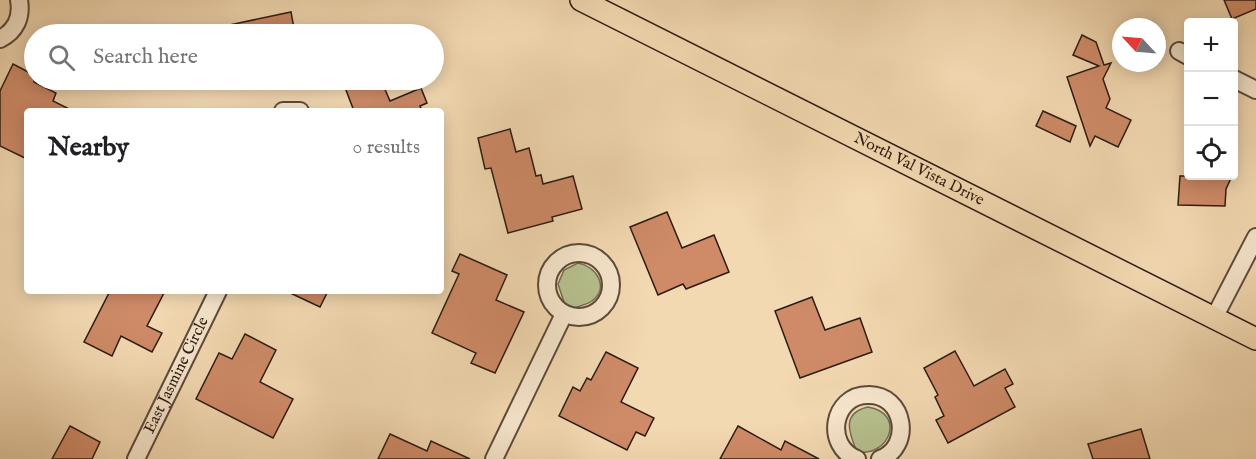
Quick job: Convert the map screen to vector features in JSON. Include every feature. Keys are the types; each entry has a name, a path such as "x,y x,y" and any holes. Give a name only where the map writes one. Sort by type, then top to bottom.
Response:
{"main road":[{"name":"North Val Vista Drive","path":"581,0 1256,339"}],"street":[{"path":"0,39 12,31 17,22 20,12 19,0"},
{"path":"1238,81 1256,90"},
{"path":"1214,318 1256,237"},
{"name":"East Jasmine Circle","path":"136,459 217,294"},
{"path":"494,459 564,314"},
{"path":"853,458 837,441 836,419 841,409 849,401 859,396 869,395 890,402 897,410 901,421 899,442 892,451 880,459"}],"green space":[{"path":"578,263 585,265 595,273 600,290 592,301 570,309 565,305 558,284 564,270"},
{"path":"868,407 880,411 887,417 890,425 889,434 878,448 869,452 857,452 849,425 854,414"}],"building":[{"path":"1224,0 1256,0 1256,9 1232,18"},
{"path":"291,12 293,24 234,24"},
{"path":"1082,35 1096,42 1104,65 1111,63 1103,79 1110,99 1106,108 1131,120 1118,147 1095,136 1090,146 1067,77 1099,66 1073,55"},
{"path":"13,64 24,70 24,90 50,90 56,93 53,101 67,108 24,108 24,158 0,146 0,91"},
{"path":"346,90 385,90 390,101 416,90 422,90 427,103 420,106 421,108 353,108"},
{"path":"1043,111 1076,126 1070,142 1036,126"},
{"path":"510,129 516,152 529,148 536,176 541,175 543,184 573,176 582,209 552,217 553,221 508,233 491,168 485,169 478,138"},
{"path":"1180,176 1184,176 1184,180 1230,180 1226,189 1225,206 1178,205"},
{"path":"667,212 682,248 714,235 729,272 686,289 683,284 658,295 630,227"},
{"path":"460,254 507,275 496,300 524,312 495,373 471,363 476,353 432,333 459,274 452,271"},
{"path":"108,294 163,294 147,326 162,333 152,352 121,336 112,356 84,342"},
{"path":"292,294 326,294 320,307"},
{"path":"812,297 825,330 860,318 872,352 800,378 775,311"},
{"path":"245,334 276,350 260,382 293,399 273,438 196,399 219,353 232,359"},
{"path":"955,351 974,386 1005,369 1013,384 1005,388 1015,407 948,443 936,420 944,416 935,397 938,395 924,368"},
{"path":"606,352 638,368 621,402 654,418 645,436 636,432 627,450 559,416 573,387 580,391 587,378 591,380"},
{"path":"70,426 100,442 92,459 52,459"},
{"path":"738,426 781,450 785,441 819,459 720,459"},
{"path":"1141,429 1150,459 1093,459 1088,444"},
{"path":"390,434 427,451 431,441 470,459 378,459"}]}
